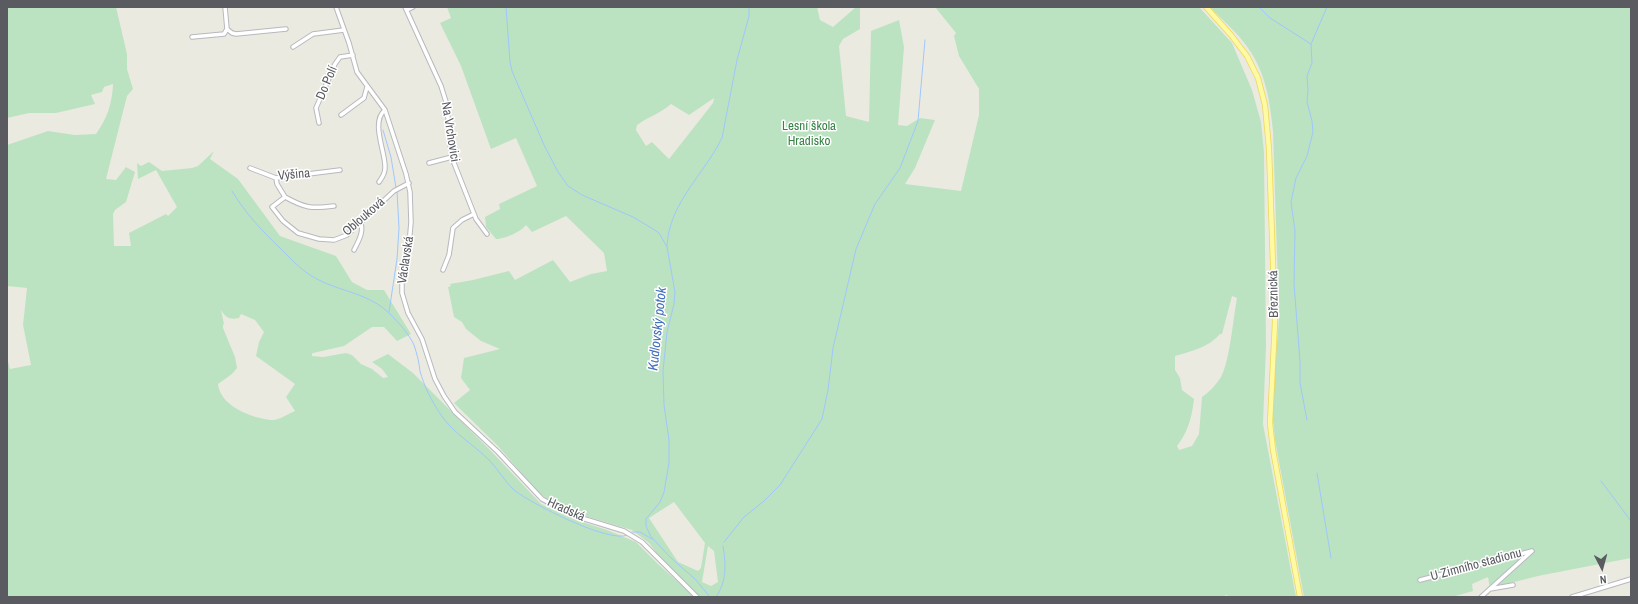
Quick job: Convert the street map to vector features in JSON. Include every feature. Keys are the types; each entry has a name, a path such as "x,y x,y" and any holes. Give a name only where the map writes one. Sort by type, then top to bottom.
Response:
{"main road":[{"name":"Březnická","path":"1206,7 1231,34 1247,56 1258,78 1265,105 1269,142 1275,322 1270,394 1270,423 1273,450 1300,597"}],"street":[{"path":"192,37 224,34 227,29 225,7"},
{"name":"Václavská","path":"336,7 353,55 357,72 385,110 409,183 411,207 410,233 402,279 402,294 408,313 422,339 435,379 449,404"},
{"path":"406,8 413,7"},
{"name":"Na Vrchovici","path":"406,8 443,93 447,106 452,157 474,214 487,234"},
{"path":"227,29 236,34 286,29"},
{"path":"293,47 313,34 344,30"},
{"name":"Do Polí","path":"319,123 316,108 334,64 340,57 353,55"},
{"path":"341,115 364,98 367,87"},
{"path":"379,182 386,170 379,125 380,115 385,110"},
{"path":"429,163 452,157"},
{"name":"Výšina","path":"250,168 276,178 340,170"},
{"path":"276,178 277,184 285,197 304,207 311,208 334,206"},
{"name":"Oblouková","path":"285,197 272,206 287,225 303,235 319,239 334,240 347,235 394,191 409,183"},
{"path":"443,270 449,255 453,228 462,220 474,214"},
{"path":"354,250 361,231 362,226 360,222"},
{"name":"Hradská","path":"449,404 498,452 542,500 572,515 612,527 634,536 642,542 697,597"},
{"name":"U Zimního stadionu","path":"1420,580 1531,552 1481,597"},
{"path":"1572,597 1631,579"},
{"path":"1490,589 1513,585"}],"green space":[{"path":"7,7 116,7 127,54 127,69 133,89 127,96 106,179 116,180 126,167 135,172 126,202 115,210 113,214 114,246 131,246 129,233 166,214 168,216 177,207 156,170 138,179 137,163 141,166 149,162 162,171 192,168 198,166 214,151 210,159 238,179 280,236 336,256 352,282 367,290 384,290 411,334 397,341 384,327 372,327 344,346 313,353 312,356 323,357 346,353 352,355 361,364 372,369 383,378 388,377 382,369 372,362 388,354 413,373 492,452 541,504 573,519 607,530 636,542 695,597 7,597 7,358 10,369 31,365 23,325 27,288 7,286 7,145 48,131 75,135 96,134 108,111 113,84 104,87 102,92 91,95 95,104 56,113 29,113 7,118","holes":["221,310 227,317 233,319 239,318 241,314 255,320 264,332 259,342 256,356 295,384 286,397 295,411 277,419 263,419 238,410 224,399 218,384 232,374 237,368 235,357 223,328 224,324"]},
{"name":"Lesní škola Hradisko","path":"447,7 817,7 820,20 833,27 856,7 860,7 860,29 843,39 839,46 846,116 869,122 871,31 899,20 904,47 898,125 907,126 920,118 935,120 915,168 905,184 961,191 979,115 979,89 959,56 954,36 956,33 935,7 1199,7 1232,43 1252,90 1261,122 1264,152 1266,346 1263,424 1296,597 1228,597 1227,595 1222,597 699,597 662,560 649,543 632,530 575,513 553,503 538,492 497,445 454,403 470,390 461,378 464,358 500,349 481,341 466,329 462,322 454,317 448,287 451,286 450,284 509,271 515,280 553,260 570,282 591,274 607,271 604,253 566,216 532,232 526,225 516,233 499,239 496,239 486,227 485,217 500,209 499,204 537,186 516,138 491,149 461,66 440,23 451,18","holes":["714,98 713,103 669,159 652,142 646,146 636,130 637,125 671,104 689,115","1232,296 1237,298 1229,350 1224,370 1217,383 1202,397 1199,434 1192,446 1179,450 1177,446 1189,424 1194,399 1182,390 1180,378 1175,370 1175,356 1205,346 1222,334","674,502 705,543 701,568 698,571 678,562 649,518","708,546 714,551 718,582 711,586 702,582"]},
{"path":"1210,7 1631,7 1631,558 1538,576 1490,588 1488,577 1472,584 1473,591 1452,597 1304,597 1275,440 1272,411 1279,317 1273,131 1270,109 1263,78 1254,58 1240,37"}],"waterway":[{"name":"Kudlovský potok","path":"506,7 512,71 544,145 558,172 568,186 582,195 633,217 659,233 667,247 675,292 674,304 667,332 663,371 664,405 669,440 669,463 664,492 660,502 646,519 646,526 654,540 671,558 695,579 710,597"},
{"path":"667,246 669,231 680,203 722,138 737,60 749,16 749,7"},
{"path":"1259,7 1270,18 1311,44 1312,63 1307,76 1307,102 1313,132 1307,156 1296,178 1291,202 1295,231 1294,284 1300,361 1300,383 1307,420"},
{"path":"1311,44 1327,7"},
{"path":"724,542 744,517 764,501 780,485 822,419 828,390 833,348 856,249 875,204 900,168 918,121 925,40"},
{"path":"383,130 391,157 396,188"},
{"path":"232,191 255,222 303,270 326,283 364,297 382,307 390,314 412,341 424,382 431,399 441,415 457,433 489,460 514,490 536,504 570,521 604,534 618,536 627,535"},
{"path":"389,312 397,259 399,228 397,191"},
{"path":"1317,473 1331,558"},
{"path":"1601,481 1631,521"},
{"path":"632,532 640,532 652,539"},
{"path":"716,597 720,591 725,572 723,546"}]}
